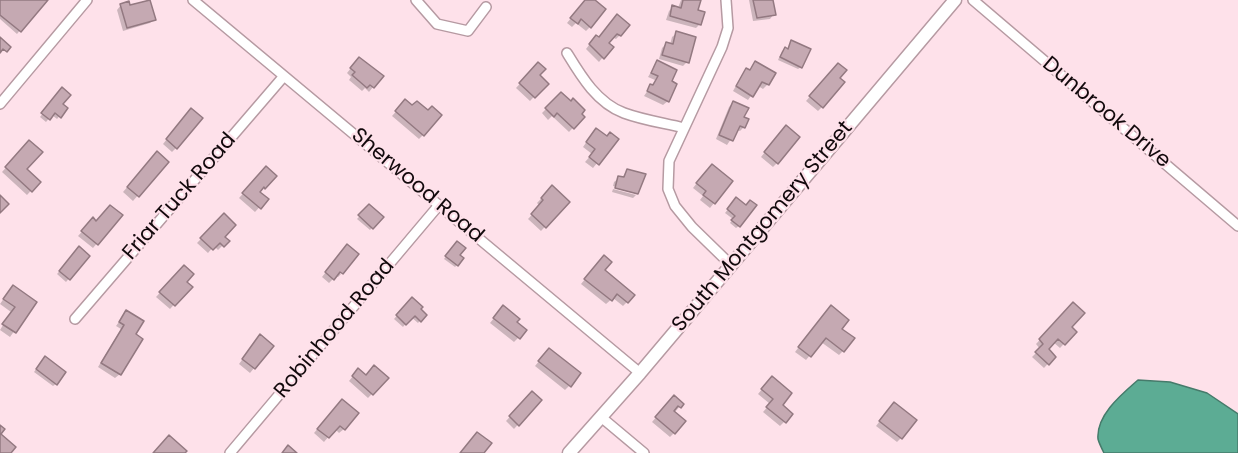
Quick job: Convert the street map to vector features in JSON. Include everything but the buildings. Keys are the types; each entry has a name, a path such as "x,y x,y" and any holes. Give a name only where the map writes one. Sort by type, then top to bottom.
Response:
{"street":[{"path":"0,104 87,0"},
{"name":"Sherwood Road","path":"193,0 640,373"},
{"path":"416,0 437,24 468,31 486,7"},
{"path":"726,0 728,28 722,46 669,161 668,189 675,206 692,227 731,265"},
{"name":"South Montgomery Street","path":"569,453 640,373 955,0"},
{"name":"Dunbrook Drive","path":"973,0 1238,226"},
{"path":"567,53 583,79 600,98 623,113 684,128"},
{"name":"Friar Tuck Road","path":"75,319 285,76"},
{"name":"Robinhood Road","path":"230,453 440,206"},
{"path":"601,417 644,453"}],"shaded area":[{"path":"1138,380 1170,382 1207,393 1238,414 1238,453 1104,453 1098,439 1101,422 1111,406"}]}
